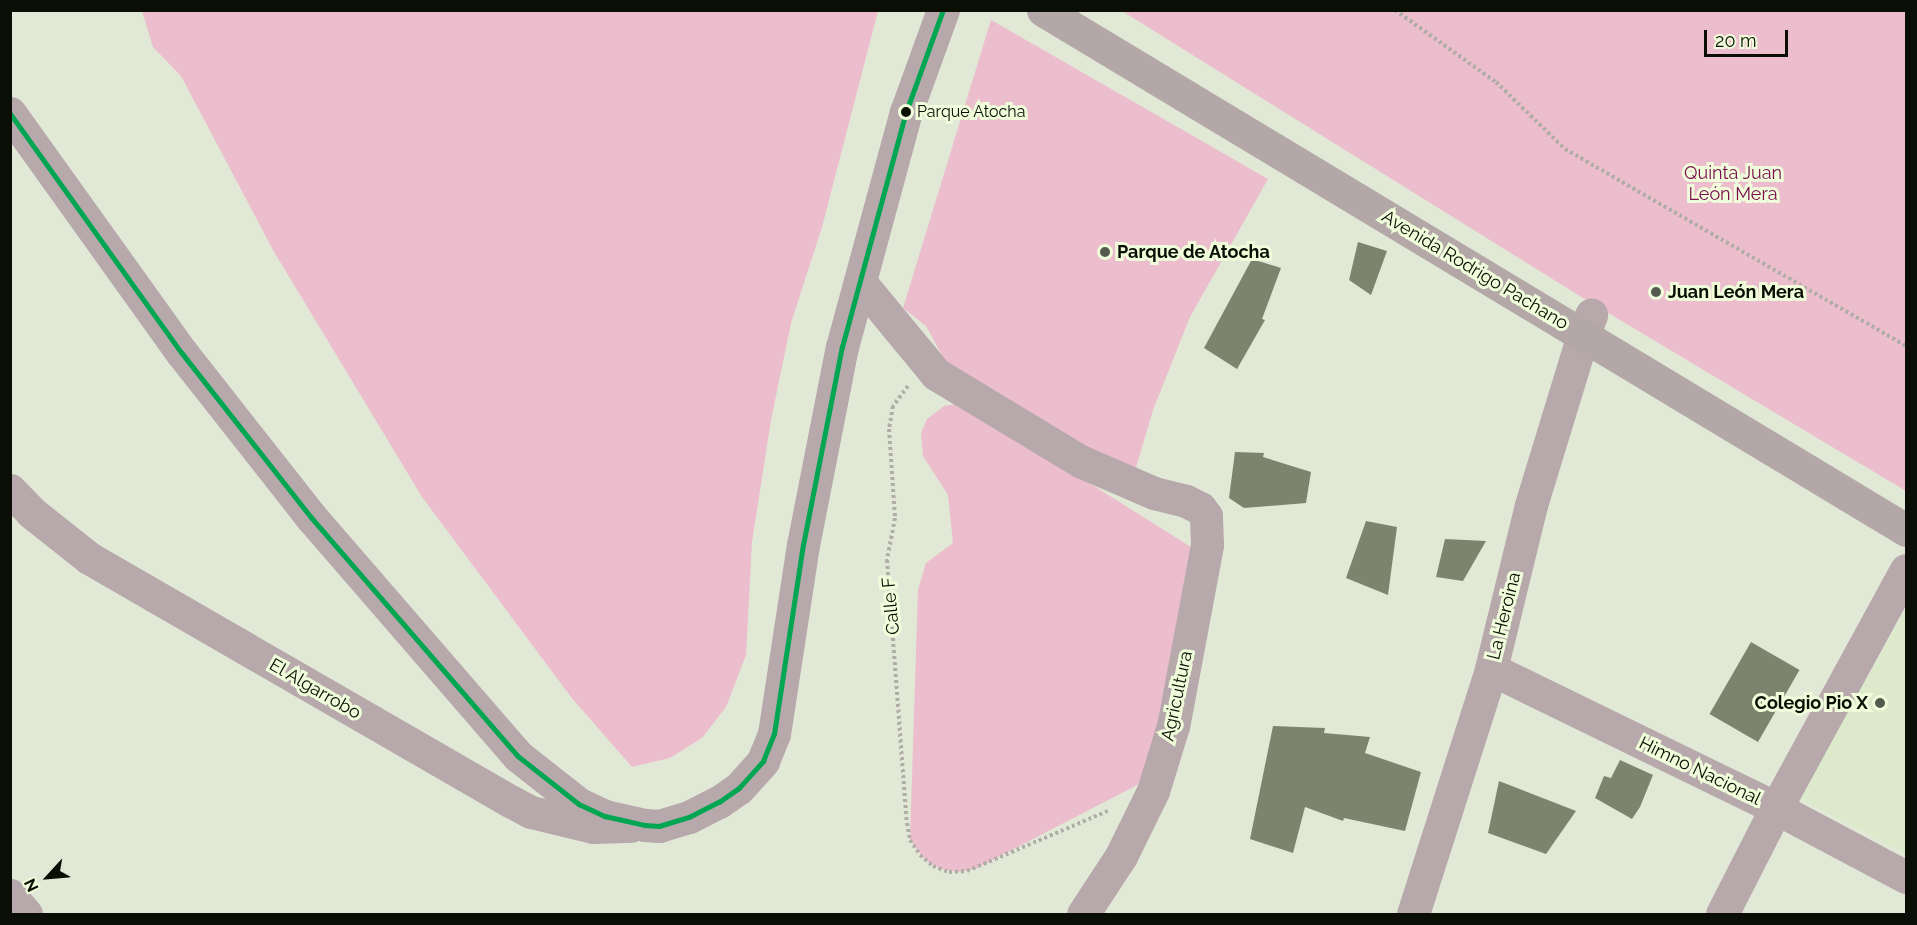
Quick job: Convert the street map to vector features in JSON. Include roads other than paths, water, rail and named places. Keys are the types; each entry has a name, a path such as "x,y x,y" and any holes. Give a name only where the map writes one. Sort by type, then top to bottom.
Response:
{"main road":[{"name":"Avenida Rodrigo Pachano","path":"1043,10 1587,325 1906,504"},
{"name":"Avenida Rodrigo Pachano","path":"1087,10 1587,325 1906,530"}],"street":[{"path":"10,113 182,353 311,517 518,756 579,804 605,816 659,826 689,817 719,802 739,788 763,761 774,734 804,545 842,347 906,112 943,10"},
{"name":"Agricultura","path":"860,282 936,374 1080,461 1154,493 1186,501 1200,508 1206,516 1207,545 1173,726 1153,791 1121,856 1083,915"},
{"name":"La Heroina","path":"1413,915 1491,669 1531,505 1587,325"},
{"name":"El Algarrobo","path":"10,490 31,512 89,558 512,802 548,817 593,827 645,825"},
{"path":"1722,915 1776,808 1906,570"},
{"name":"Himno Nacional","path":"1491,669 1776,808 1906,877"},
{"path":"10,895 26,915"}],"place":[{"name":"Parque Atocha","path":"906,112"},
{"name":"Parque de Atocha","path":"1105,252"},
{"name":"Juan León Mera","path":"1656,292"},
{"name":"Colegio Pio X","path":"1880,703"}],"park label":[{"name":"Quinta Juan León Mera","path":"1733,184"}]}
